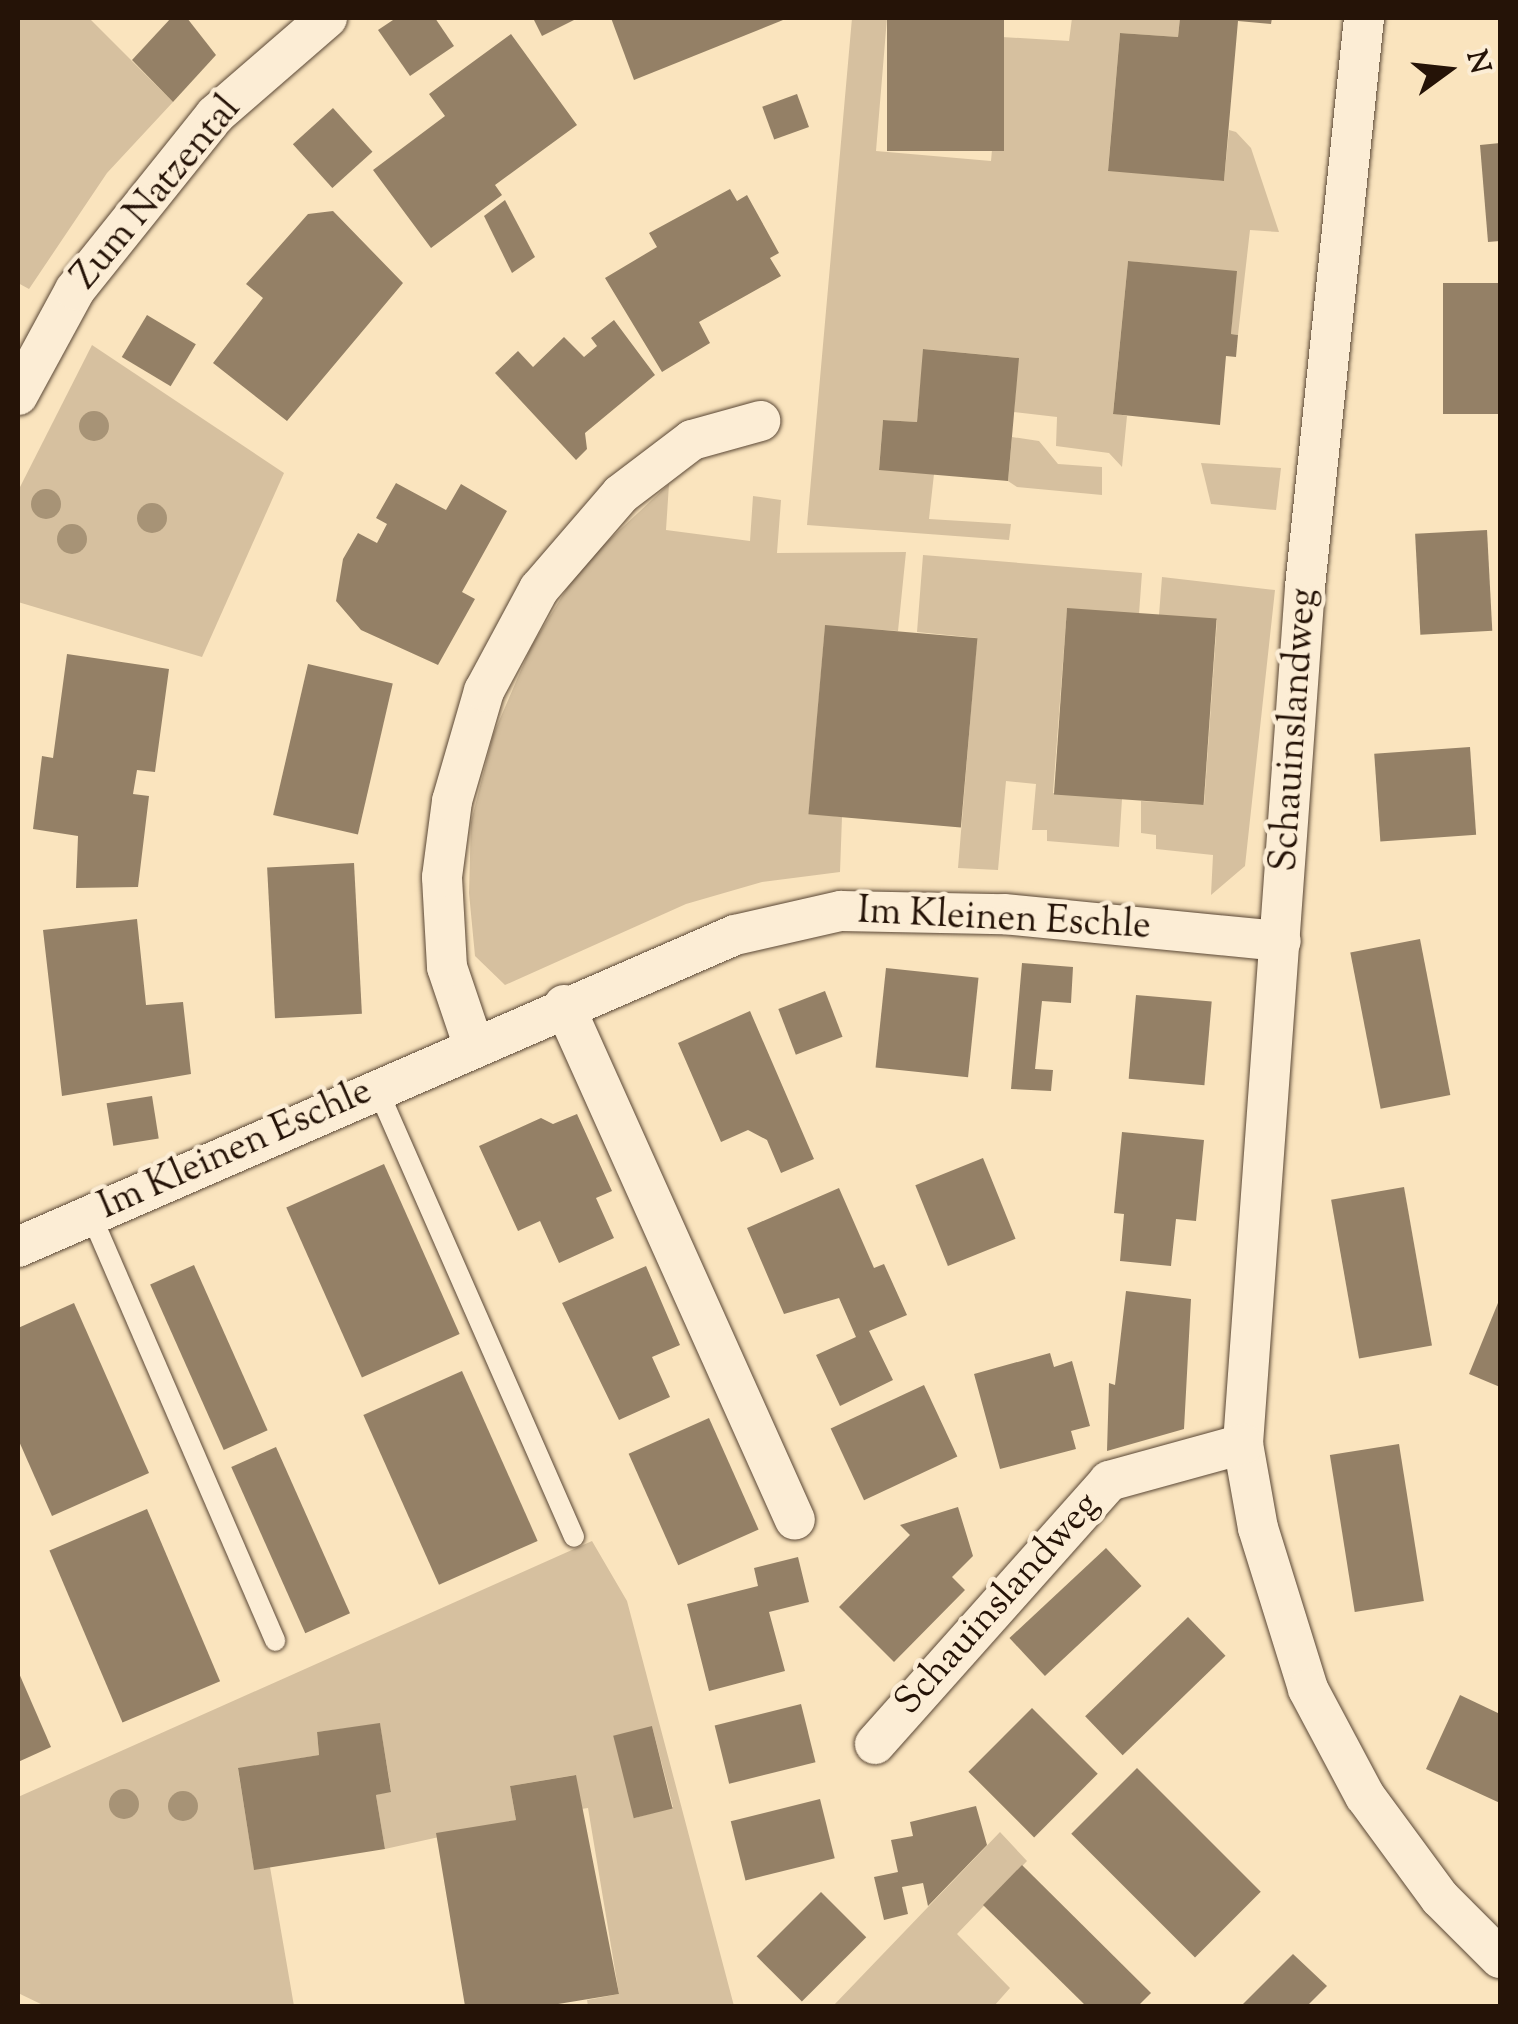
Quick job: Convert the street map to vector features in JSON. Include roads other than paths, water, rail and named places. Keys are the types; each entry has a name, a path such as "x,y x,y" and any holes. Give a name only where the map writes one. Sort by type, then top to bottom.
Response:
{"street":[{"name":"Zum Natzental","path":"18,395 75,290 215,115 327,18"},
{"name":"Schauinslandweg","path":"1364,18 1305,588 1243,1444 1258,1528 1308,1689 1365,1796 1440,1898 1500,1958"},
{"path":"472,1044 447,967 442,878 452,800 484,691 539,588 621,494 692,440 760,421"},
{"name":"Im Kleinen Eschle","path":"18,1247 472,1044 734,935 841,911 1004,914 1280,941"},
{"path":"564,1005 795,1520"},
{"name":"Schauinslandweg","path":"875,1744 1109,1481 1243,1444"}],"lane":[{"path":"377,1088 574,1537"},
{"path":"91,1216 275,1640"}]}
